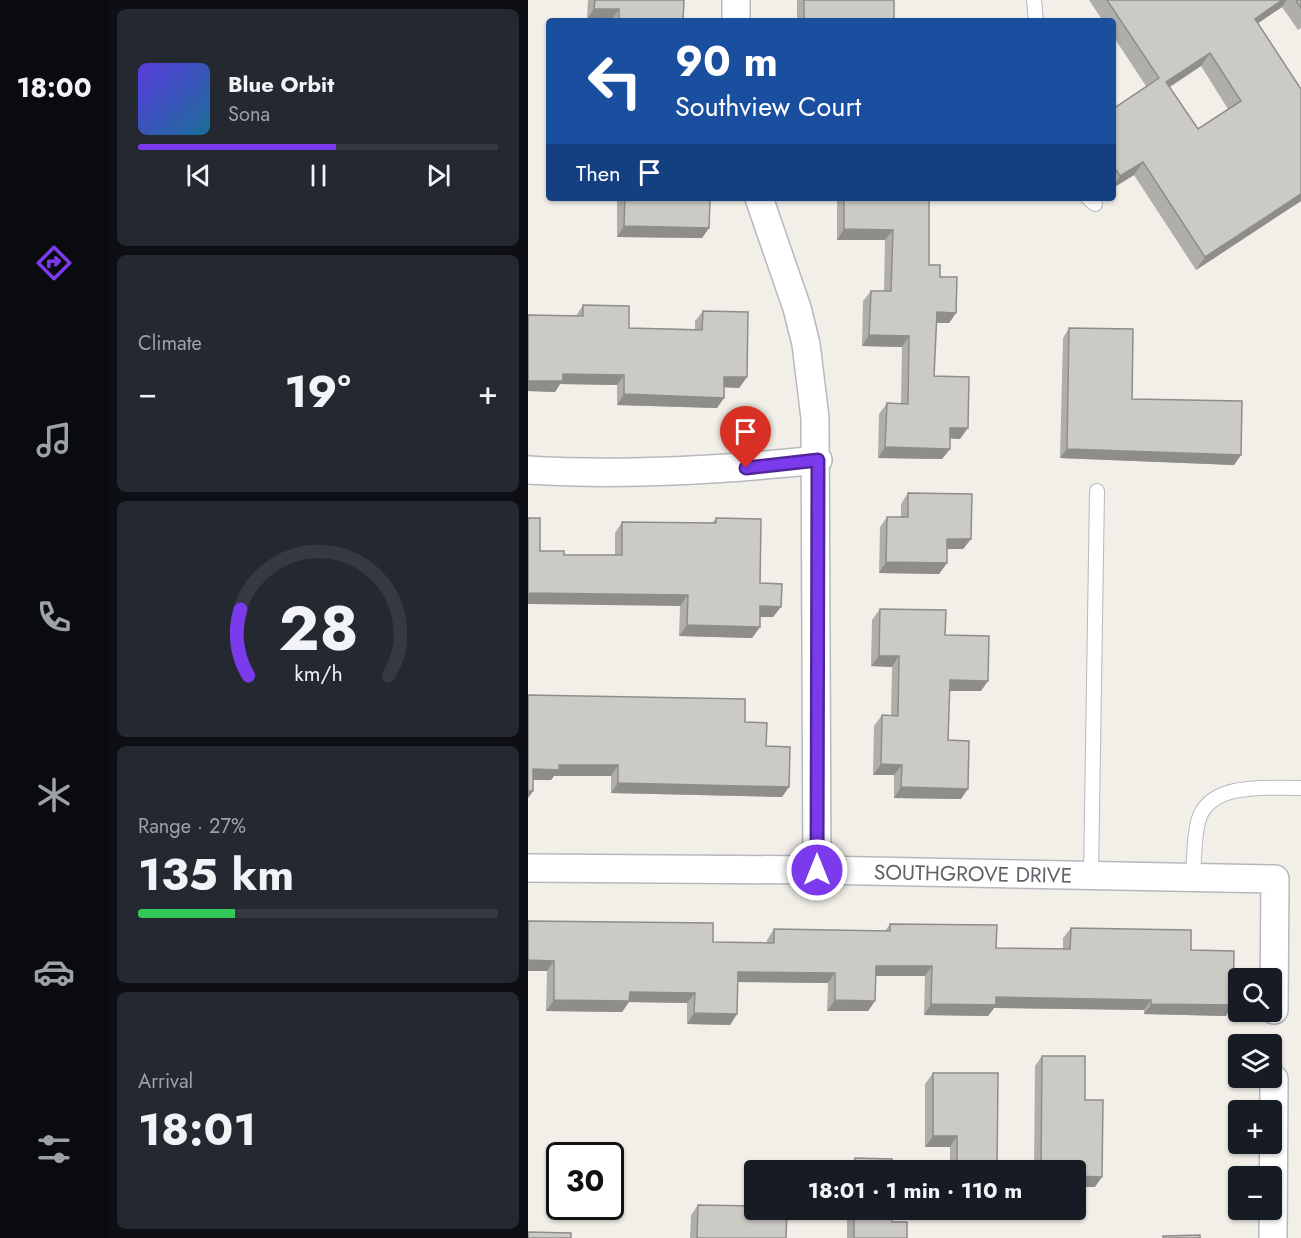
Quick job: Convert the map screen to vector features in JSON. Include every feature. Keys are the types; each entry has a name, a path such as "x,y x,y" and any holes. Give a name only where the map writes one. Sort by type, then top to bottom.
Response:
{"street":[{"path":"736,0 736,18"},
{"path":"760,201 787,275 806,344 813,389 818,460 817,870"},
{"path":"528,470 679,473 818,460"},
{"name":"SOUTHGROVE DRIVE","path":"528,868 817,870 1275,879 1274,968"},
{"path":"1273,1238 1274,1088"}],"lane":[{"path":"1034,0 1036,18"},
{"path":"1091,877 1097,491"},
{"path":"1193,878 1198,820 1210,801 1227,792 1301,788"}],"building":[{"path":"595,0 684,0 683,18 619,18 619,9 594,9"},
{"path":"804,0 894,0 894,18 804,18"},
{"path":"1107,0 1282,0 1255,19 1301,89 1301,194 1205,257 1143,162 1120,176 1116,170 1116,107 1159,78","holes":["1210,53 1241,101 1198,129 1166,82"]},
{"path":"625,201 710,201 709,228 624,226"},
{"path":"844,201 929,201 929,265 940,265 940,277 957,277 956,313 937,312 934,376 969,377 968,428 950,428 950,449 885,447 887,403 908,404 909,336 869,335 871,291 891,291 893,230 844,229"},
{"path":"583,305 629,306 629,328 702,330 703,311 748,312 747,377 724,377 724,398 624,394 624,375 563,374 563,381 528,381 528,315 583,316"},
{"path":"1069,328 1133,329 1132,399 1242,401 1241,455 1067,449"},
{"path":"908,493 972,494 971,539 947,539 947,563 886,562 887,517 908,517"},
{"path":"528,518 540,518 540,551 564,551 564,555 622,555 622,522 716,523 716,518 761,519 760,583 782,584 781,607 760,606 760,627 687,625 688,595 528,593"},
{"path":"880,609 946,610 945,635 989,636 988,681 950,680 948,740 969,741 968,789 901,787 902,765 881,764 882,715 898,716 899,656 879,656"},
{"path":"528,695 745,699 745,722 767,723 766,746 790,747 789,787 618,783 618,765 559,765 559,770 533,769 533,791 528,791"},
{"path":"528,921 713,923 713,942 774,943 774,929 890,931 890,924 997,925 996,948 1070,949 1071,928 1191,930 1191,950 1234,951 1234,968 1228,968 1228,1005 1151,1004 1151,1000 996,997 996,1005 931,1004 932,966 876,966 875,1001 835,1000 835,973 738,972 737,1014 694,1013 695,993 630,992 629,1001 554,1000 554,961 528,960"},
{"path":"1042,1056 1085,1056 1085,1100 1103,1100 1102,1177 1086,1176 1086,1160 1041,1160"},
{"path":"933,1073 998,1073 997,1160 957,1160 957,1136 933,1136"},
{"path":"855,1158 892,1159 892,1160 855,1160"},
{"path":"698,1205 744,1206 744,1220 787,1220 786,1238 697,1238"},
{"path":"854,1220 907,1222 907,1238 854,1238"},
{"path":"528,1232 571,1233 571,1238 528,1238"},
{"path":"1200,1235 1200,1238 1163,1238 1163,1236"}],"route":[{"path":"746,468 818,460 817,870"}]}
